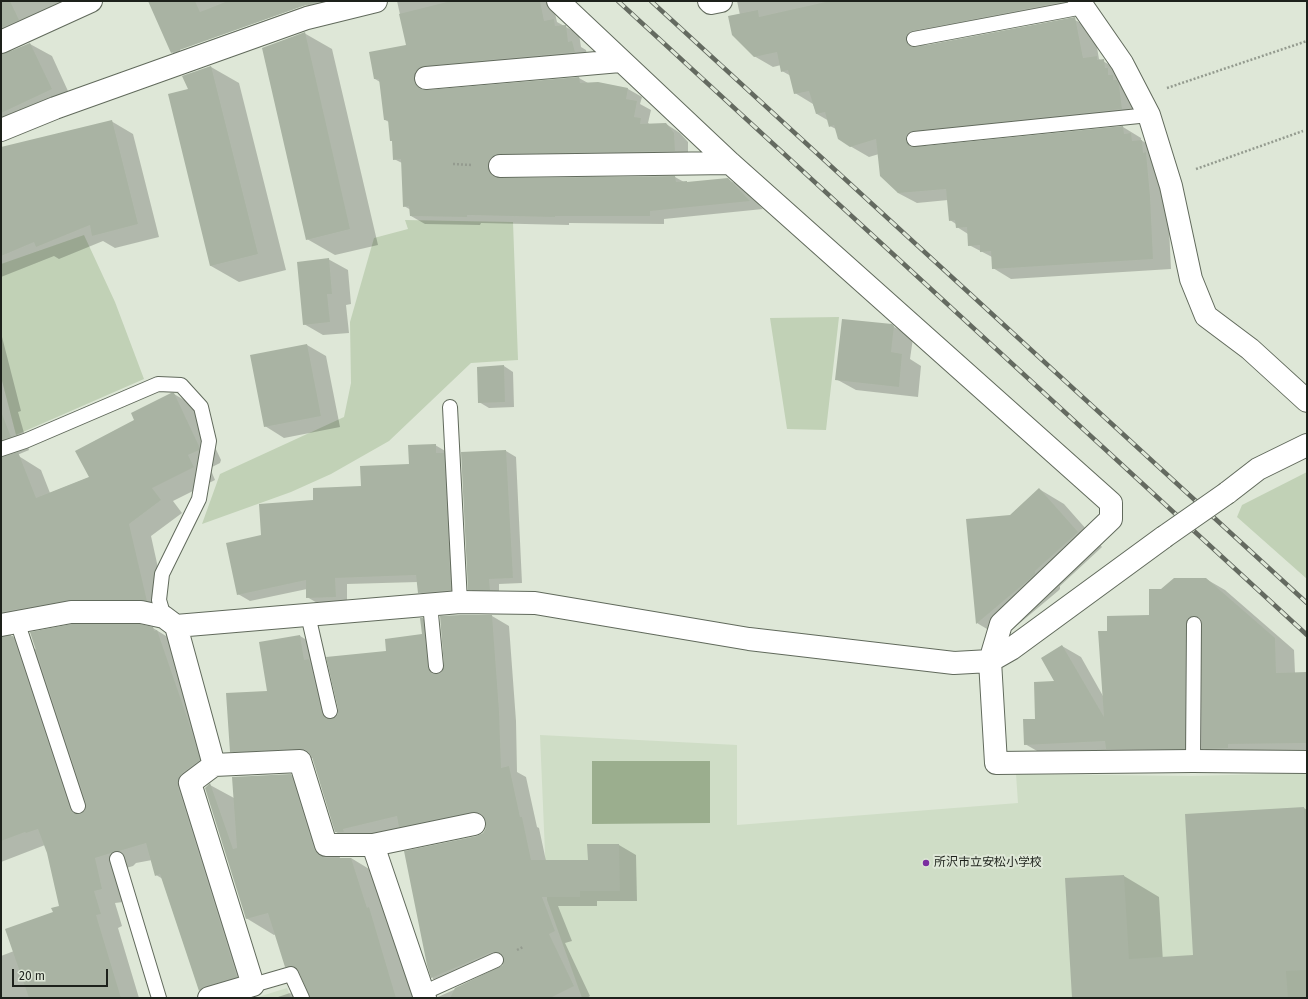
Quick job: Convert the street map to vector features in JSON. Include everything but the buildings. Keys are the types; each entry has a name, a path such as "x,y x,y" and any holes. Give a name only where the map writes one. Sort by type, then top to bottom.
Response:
{"street":[{"path":"1,42 91,1"},
{"path":"1,130 302,9 376,1"},
{"path":"558,1 730,163 1111,503 1111,519 1001,624 990,661 996,763 1193,761 1307,762"},
{"path":"709,1 711,3 721,1"},
{"path":"1081,4 1122,63 1144,106 1169,179 1191,279 1206,316 1250,348 1307,401"},
{"path":"426,78 620,60"},
{"path":"500,166 730,163"},
{"path":"9,623 71,612 141,612 170,621 308,615 460,602 535,603 749,639 954,663 990,661 1011,649 1258,469 1307,445"},
{"path":"170,621 214,765"},
{"path":"209,998 253,985 190,783 214,765 300,761 326,845 373,845 474,824"},
{"path":"373,845 424,995"}],"lane":[{"path":"914,39 1081,4"},
{"path":"914,139 1144,106"},
{"path":"1,449 25,441 158,384 182,385 201,407 209,441 199,499 162,574 159,600 170,621"},
{"path":"450,407 460,602"},
{"path":"430,604 436,666"},
{"path":"308,615 330,711"},
{"path":"9,623 78,806"},
{"path":"1193,761 1194,624"},
{"path":"117,860 159,998"},
{"path":"424,995 496,960"},
{"path":"253,985 291,974 302,998"}],"path":[{"path":"1144,106 1307,41"},
{"path":"1169,179 1303,131"}],"shaded area":[{"path":"405,220 513,222 518,360 471,363 389,441 331,474 291,492 202,524 220,474 344,417 351,383 350,322 374,238 408,229"},
{"path":"84,235 115,302 144,379 16,435 1,377 1,264"},
{"path":"839,317 826,430 787,429 770,318"},
{"path":"1307,472 1307,579 1237,517 1242,505"},
{"name":"所沢市立安松小学校","path":"540,735 737,745 737,825 1018,803 1016,774 1192,776 1307,773 1307,998 582,998 547,900"},
{"path":"592,761 710,761 710,823 592,824"},
{"path":"287,988 291,998 255,998"}],"railway":[{"path":"618,1 1307,635"},
{"path":"651,1 1307,603"}],"place":[{"name":"所沢市立安松小学校","path":"926,863"}]}
